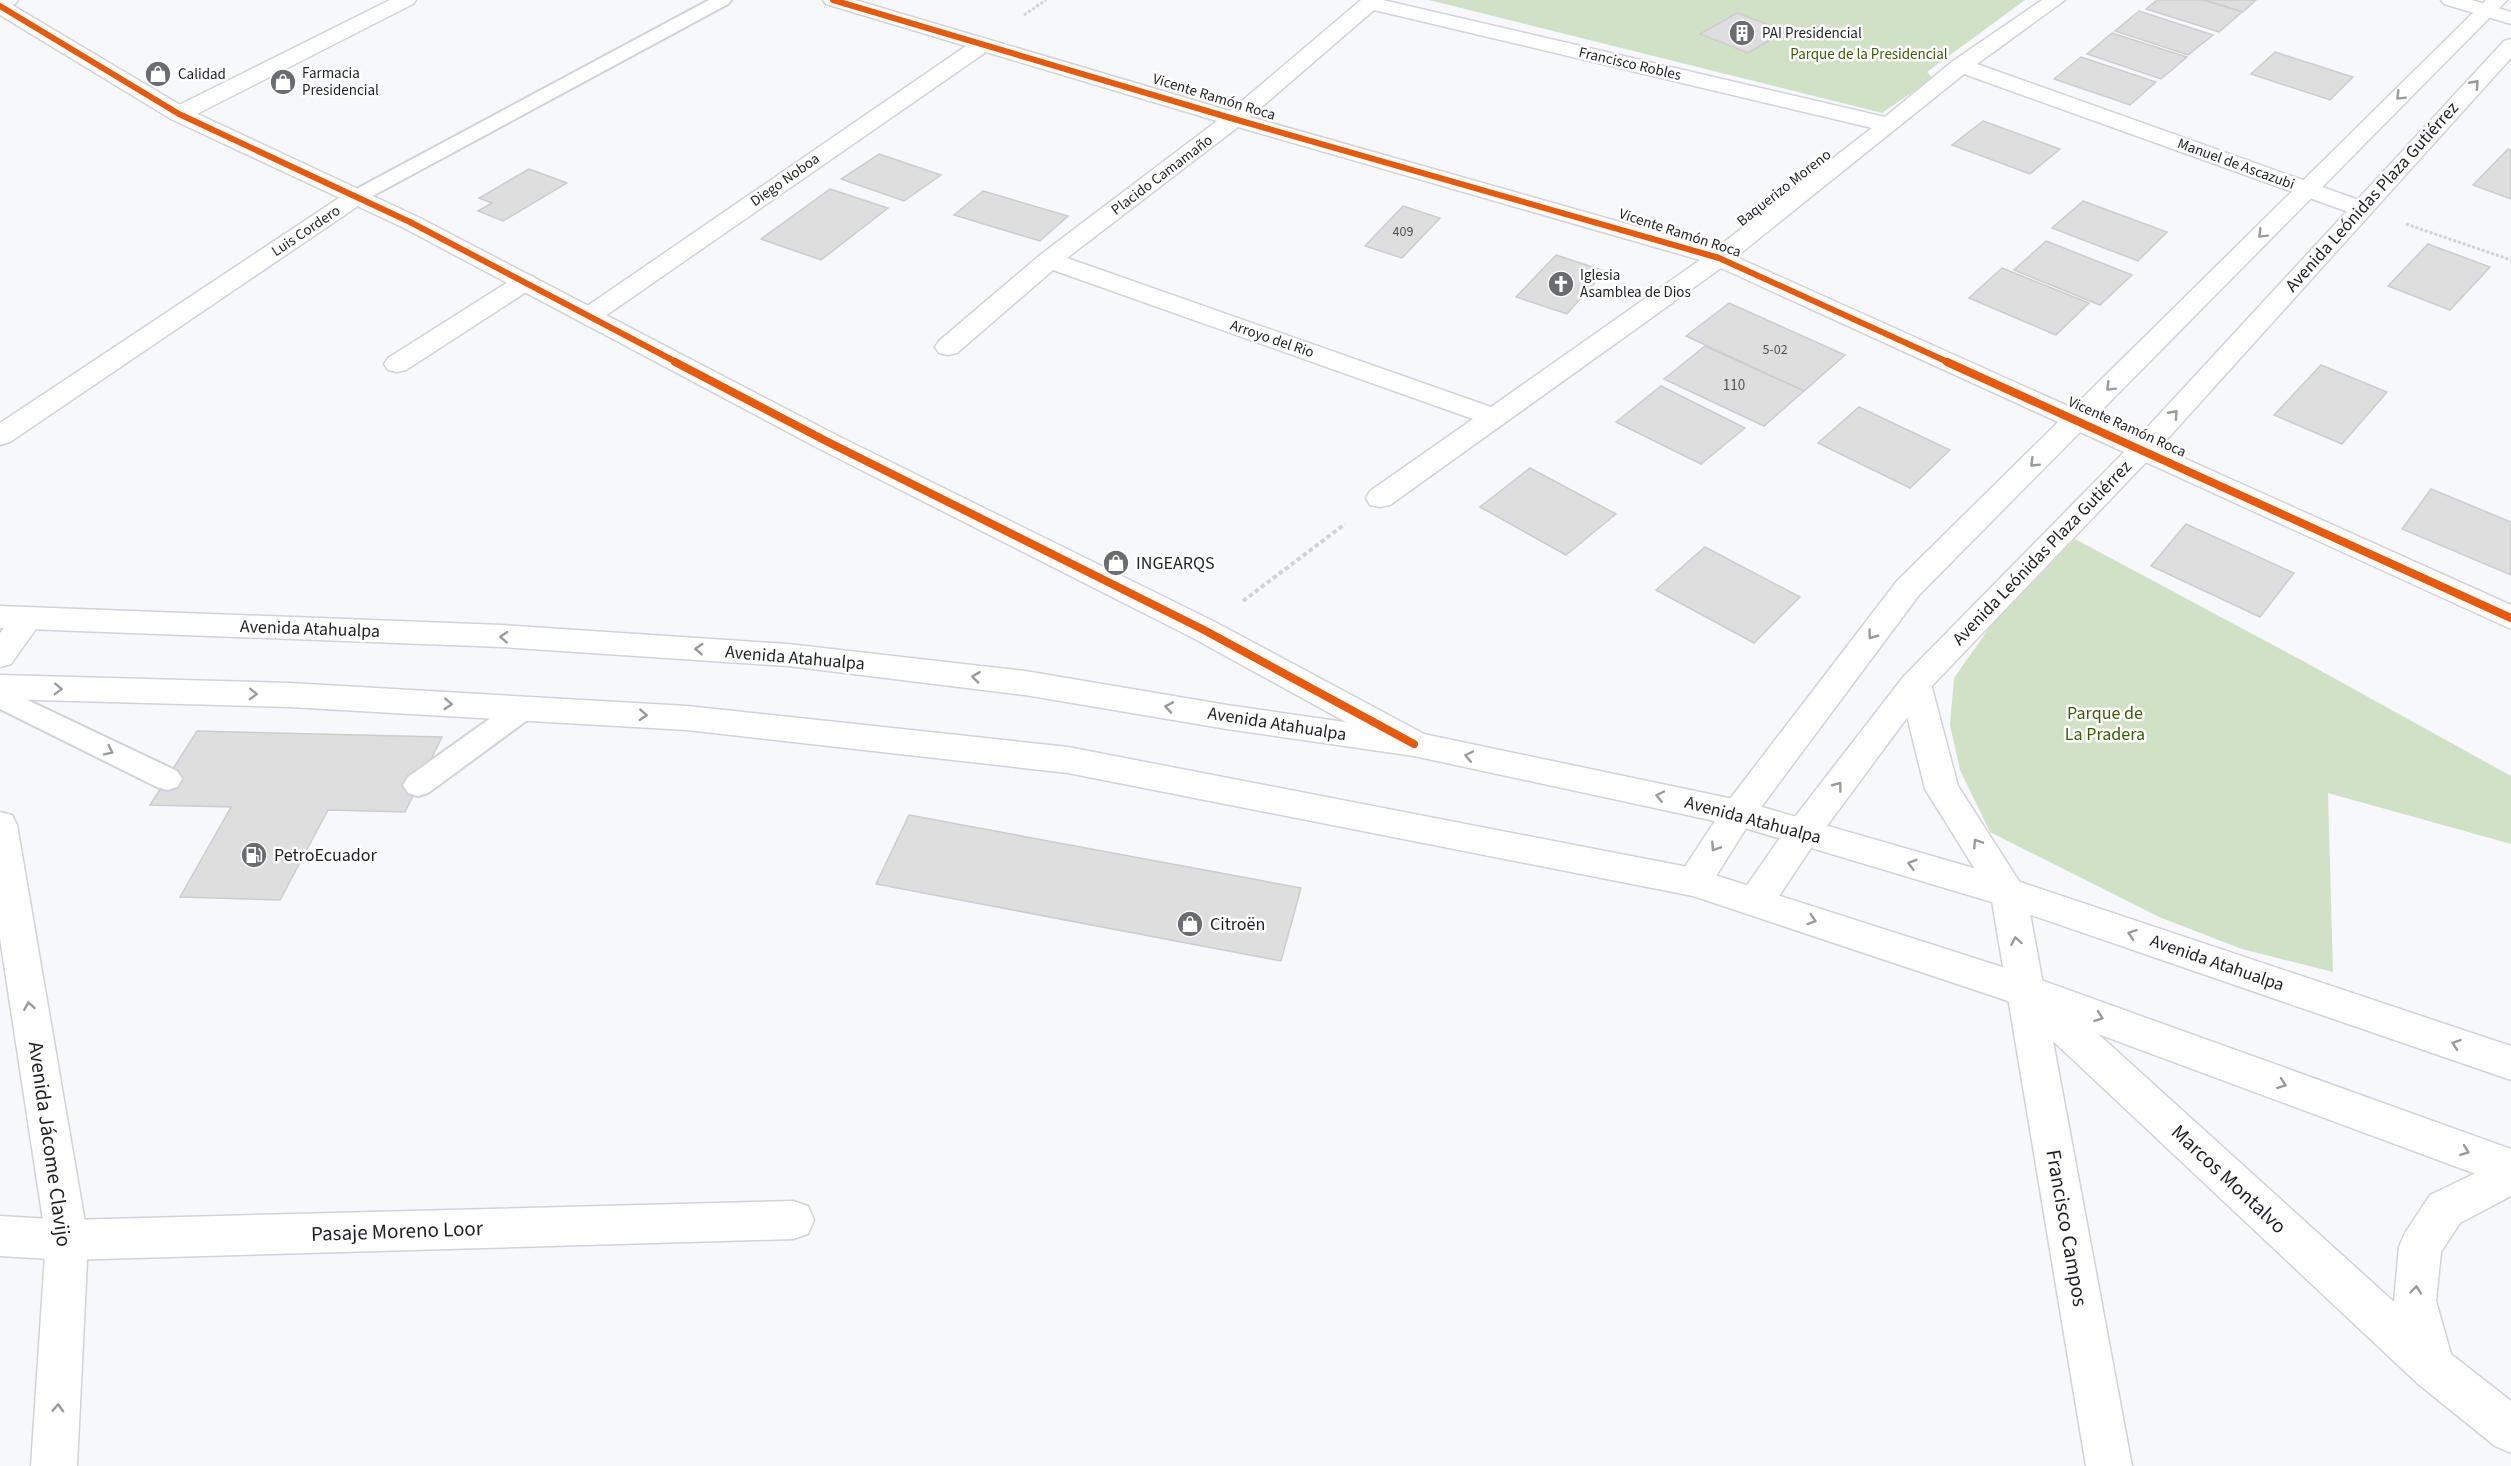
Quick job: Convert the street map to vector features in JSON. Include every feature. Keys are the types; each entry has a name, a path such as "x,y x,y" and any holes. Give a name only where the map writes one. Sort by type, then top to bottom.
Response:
{"street":[{"path":"8,0 0,5 179,114 410,222 826,441 1204,630 1414,744"},
{"path":"179,114 406,0"},
{"name":"Vicente Ramón Roca","path":"833,0 1234,120 1719,258 2511,618"},
{"name":"Baquerizo Moreno","path":"1380,498 1719,258 1961,66 2055,0"},
{"path":"2451,0 2491,5 2511,18"},
{"name":"Placido Camamaño","path":"948,346 1049,260 1234,120 1371,1"},
{"name":"Francisco Robles","path":"1371,1 1889,125"},
{"path":"1693,882 1738,813 1908,588 2491,5"},
{"name":"Diego Noboa","path":"589,316 982,45"},
{"name":"Avenida Leónidas Plaza Gutiérrez","path":"1756,901 1803,832 1915,684 2142,450 2511,45"},
{"name":"Manuel de Ascazubi","path":"1961,66 2362,209"},
{"name":"Luis Cordero","path":"0,436 356,197"},
{"name":"Arroyo del Rio","path":"1049,260 1494,417"},
{"path":"397,364 525,282"},
{"path":"0,656 14,618"},
{"name":"Avenida Atahualpa","path":"14,618 502,636 788,655 1025,683 1227,717 1414,744 1738,813 2008,892 2511,1063"},
{"path":"1915,684 1942,789 2008,892 2024,990"},
{"path":"0,687 290,695 687,718 1068,760 1693,882 2024,990 2511,1168"},
{"name":"Avenida Jácome Clavijo","path":"0,825 67,1240 54,1466"},
{"name":"Marcos Montalvo","path":"2024,990 2433,1367 2511,1430"},
{"name":"Francisco Campos","path":"2024,990 2109,1466"},
{"path":"2433,1367 2415,1301 2420,1247 2445,1209 2511,1175"},
{"name":"Pasaje Moreno Loor","path":"0,1236 67,1240 793,1220"}],"lane":[{"name":"Luis Cordero","path":"356,197 722,0"},
{"path":"0,698 167,779"},
{"path":"418,785 523,709"}],"path":[{"path":"2362,209 2511,260"},
{"path":"1204,630 1380,498"}],"green space":[{"name":"Parque de la Presidencial","path":"1429,0 2025,0 1927,72 1933,78 1882,113"},
{"name":"Parque de La Pradera","path":"2075,539 2511,776 2511,844 2328,793 2333,972 2242,949 2159,917 1990,832 1960,770 1950,725 1954,678 1992,624"}],"building":[{"path":"2157,0 2203,0 2242,12 2219,32 2146,9"},
{"path":"2205,0 2256,0 2243,12"},
{"path":"2139,11 2213,35 2188,55 2115,31"},
{"name":"PAI Presidencial","path":"1737,13 1785,31 1748,53 1700,34"},
{"path":"2112,33 2187,57 2161,79 2087,54"},
{"path":"2275,52 2353,77 2330,100 2251,74"},
{"path":"2081,57 2156,82 2130,105 2054,79"},
{"path":"1983,121 2060,149 2030,174 1952,145"},
{"path":"2508,149 2511,150 2511,199 2473,185"},
{"path":"879,154 941,175 904,201 841,179"},
{"path":"529,169 567,183 503,221 478,211 492,203 479,198"},
{"path":"830,189 888,208 821,260 761,239"},
{"path":"983,191 1068,216 1040,241 954,215"},
{"path":"2083,201 2167,232 2138,261 2052,228"},
{"path":"1403,206 1440,218 1402,258 1365,246"},
{"path":"2046,241 2132,275 2100,305 2014,270"},
{"path":"2428,244 2490,267 2450,310 2388,286"},
{"name":"Iglesia Asamblea de Dios","path":"1556,255 1605,271 1567,314 1516,297"},
{"path":"2002,268 2089,303 2056,335 1969,298"},
{"path":"1729,303 1845,355 1804,391 1686,336"},
{"path":"1705,346 1804,391 1764,426 1664,379"},
{"path":"2321,365 2387,392 2342,444 2274,415"},
{"path":"1661,386 1745,428 1701,464 1616,422"},
{"path":"1859,407 1950,450 1910,488 1818,443"},
{"path":"1530,468 1616,514 1566,555 1480,507"},
{"path":"2431,489 2511,522 2511,575 2402,529"},
{"path":"2186,524 2294,573 2260,617 2151,566"},
{"path":"1705,547 1800,597 1754,643 1656,590"},
{"name":"PetroEcuador","path":"197,731 442,737 405,812 328,810 280,900 180,897 231,807 150,805"},
{"name":"Citroën","path":"909,815 1301,888 1281,961 876,884"}],"cycle path":[{"path":"833,0 1234,119 1719,258 2511,618"},
{"path":"0,6 179,114 410,222 826,441 1204,630 1414,744"}],"place":[{"name":"PAI Presidencial","path":"1742,33"},
{"name":"Calidad","path":"158,74"},
{"name":"Farmacia Presidencial","path":"283,82"},
{"name":"Iglesia Asamblea de Dios","path":"1561,284"},
{"name":"INGEARQS","path":"1116,563"},
{"name":"PetroEcuador","path":"254,855"},
{"name":"Citroën","path":"1190,924"}]}
